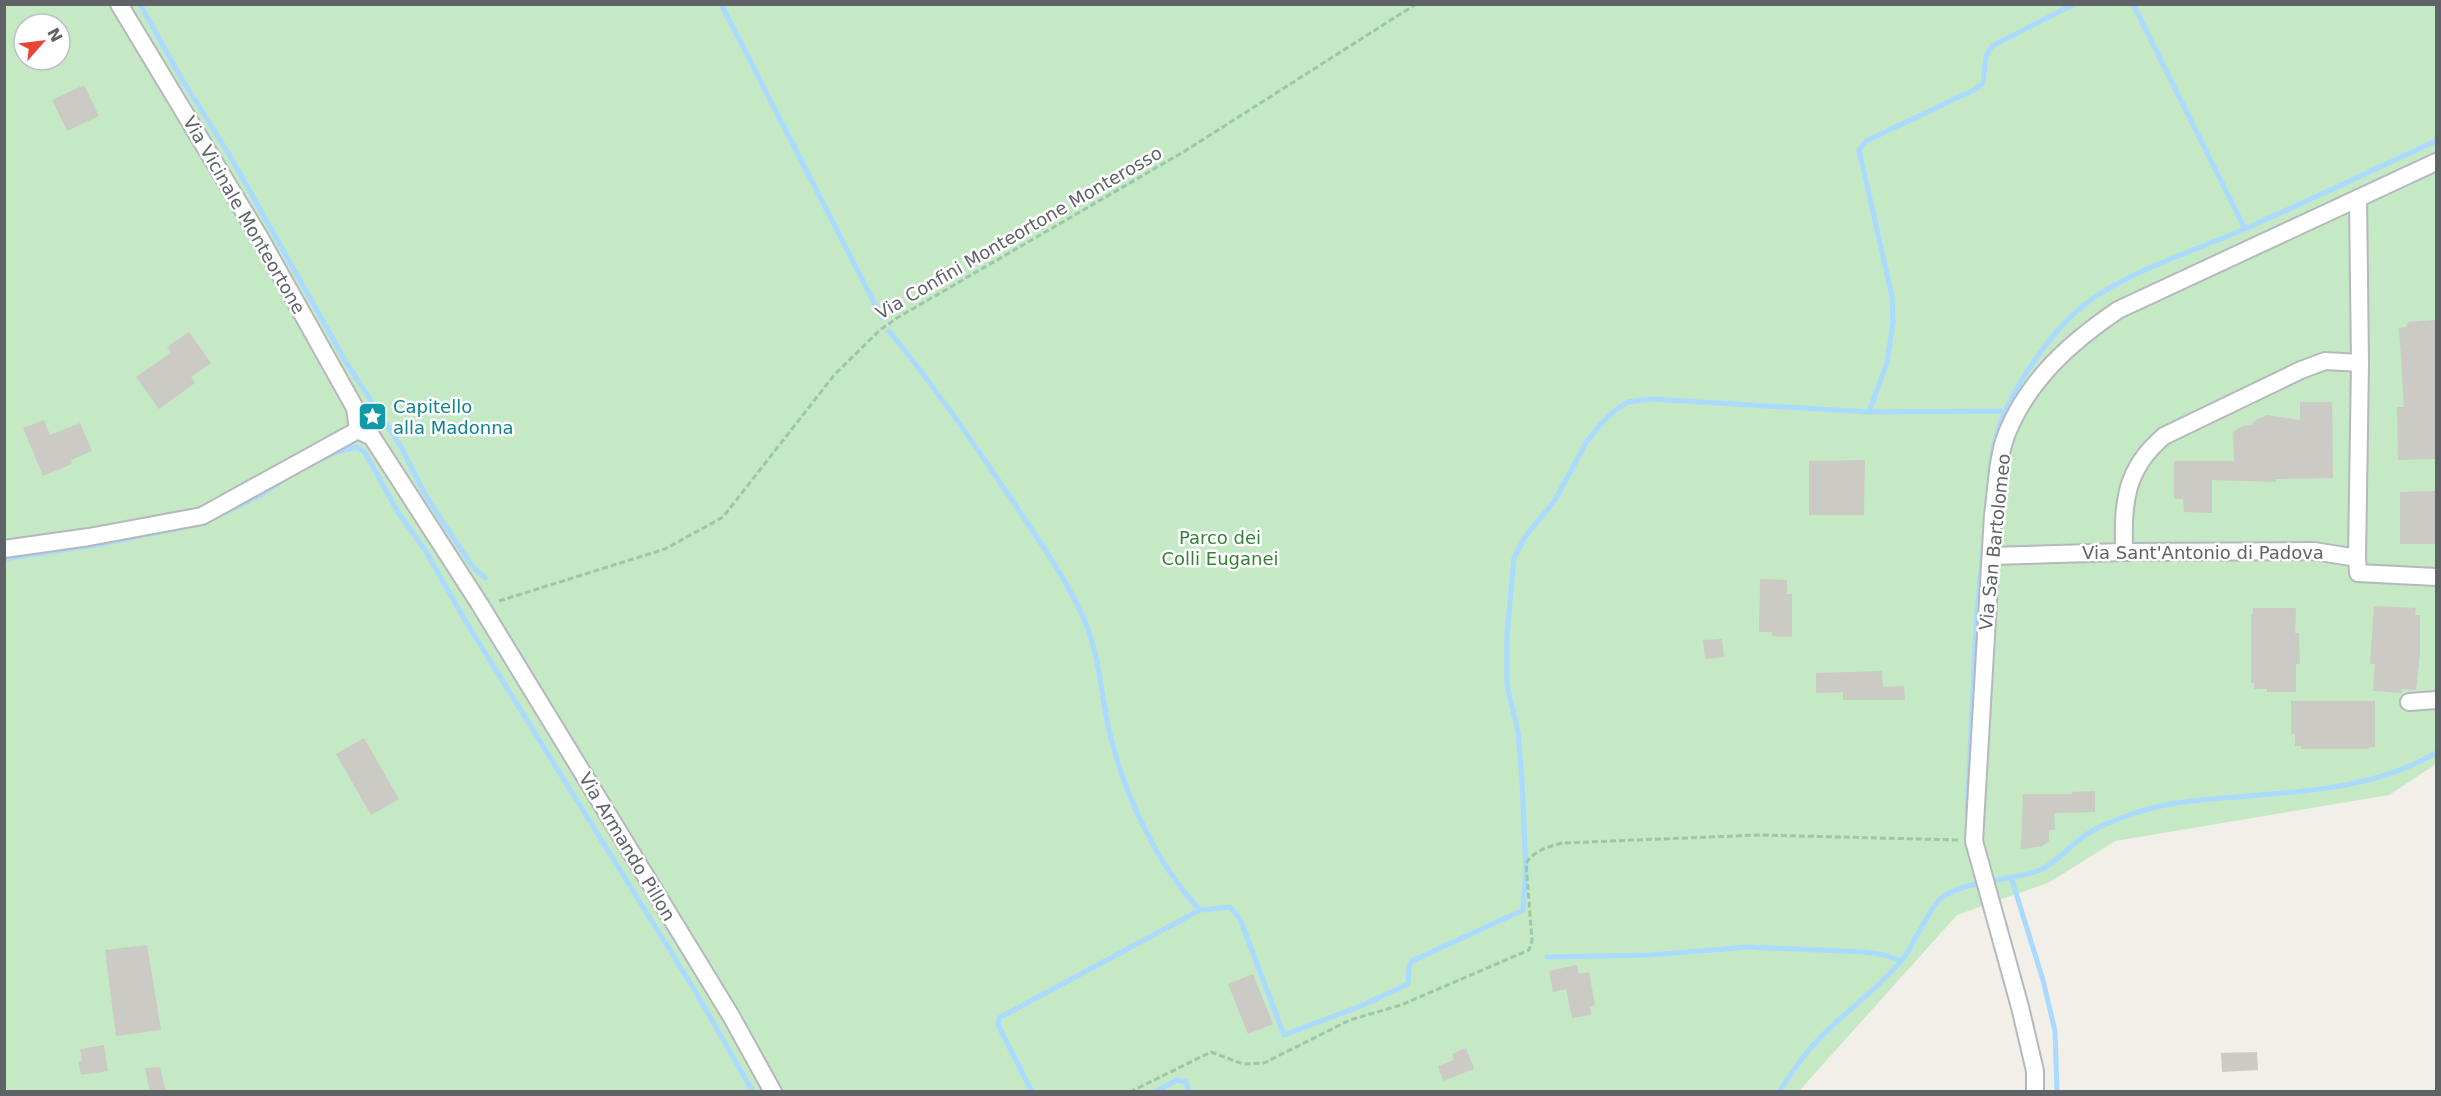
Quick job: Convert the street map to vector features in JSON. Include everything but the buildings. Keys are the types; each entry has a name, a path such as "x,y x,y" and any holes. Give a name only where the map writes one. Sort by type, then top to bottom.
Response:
{"street":[{"name":"Via Vicinale Monteortone","path":"119,4 260,238 355,408 358,430"},
{"name":"Via San Bartolomeo","path":"2035,1092 2035,1071 1974,841 1991,556 1999,469 2007,434 2021,404 2038,380 2085,333 2118,310 2436,162"},
{"path":"2358,198 2360,363 2358,573 2436,577"},
{"path":"2124,552 2123,517 2126,492 2134,471 2151,447 2164,436 2301,370 2325,361 2360,363"},
{"path":"4,549 89,537 202,516 358,430"},
{"name":"Via Armando Pillon","path":"358,430 372,437 479,603 731,1016 773,1092"},
{"name":"Via Sant'Antonio di Padova","path":"1991,556 2124,552 2314,551 2357,558"},
{"path":"2409,702 2436,700"}],"path":[{"name":"Via Confini Monteortone Monterosso","path":"479,603 521,595 665,549 723,517 835,374 880,330 907,312 1185,151 1416,4"},
{"path":"1130,1092 1211,1052 1244,1064 1264,1064 1350,1020 1401,1005 1529,950 1532,940 1526,863 1531,856 1546,847 1562,843 1760,835 1974,841"}],"green space":[{"name":"Parco dei Colli Euganei","path":"5,5 2436,5 2436,764 2389,795 2115,841 2050,882 1957,915 1799,1091 5,1092"}],"waterway":[{"path":"140,4 180,76 230,156 346,362 401,447 427,498 472,566 485,578"},
{"path":"721,4 882,318"},
{"path":"1869,412 1887,363 1893,322 1892,296 1859,150 1866,141 1976,89 1983,83 1986,56 1992,46 2074,4"},
{"path":"2133,4 2245,229"},
{"path":"1990,472 1993,447 1999,426 2020,383 2048,342 2083,306 2140,272 2247,228 2436,141"},
{"path":"889,331 969,437 1069,589 1089,632 1109,730 1132,802 1169,871 1200,910"},
{"path":"1032,1092 998,1025 999,1018 1200,910 1230,907 1240,919 1284,1035 1361,1006 1408,984 1412,961 1523,910 1526,871 1522,780 1518,732 1507,685 1507,634 1514,558 1525,537 1555,500 1587,441 1614,411 1628,402 1652,399 1869,412 2004,411"},
{"path":"320,460 334,453 356,447 364,451 398,512 425,550 466,622 694,989 753,1092"},
{"path":"220,515 261,495 285,479"},
{"path":"4,559 97,545 189,526"},
{"path":"1967,815 1976,624 1984,538"},
{"path":"1779,1092 1812,1047 1902,960 1936,903 1950,893 1975,884 2040,870 2087,834 2118,819 2142,811 2176,803 2343,785 2406,768 2436,753"},
{"path":"2011,877 2043,980 2055,1031 2057,1092"},
{"path":"1547,957 1652,955 1747,947 1865,952 1885,955 1901,961"},
{"path":"1155,1092 1177,1080 1186,1082 1189,1092"}],"place":[{"name":"Capitello alla Madonna","path":"372,417"}]}
